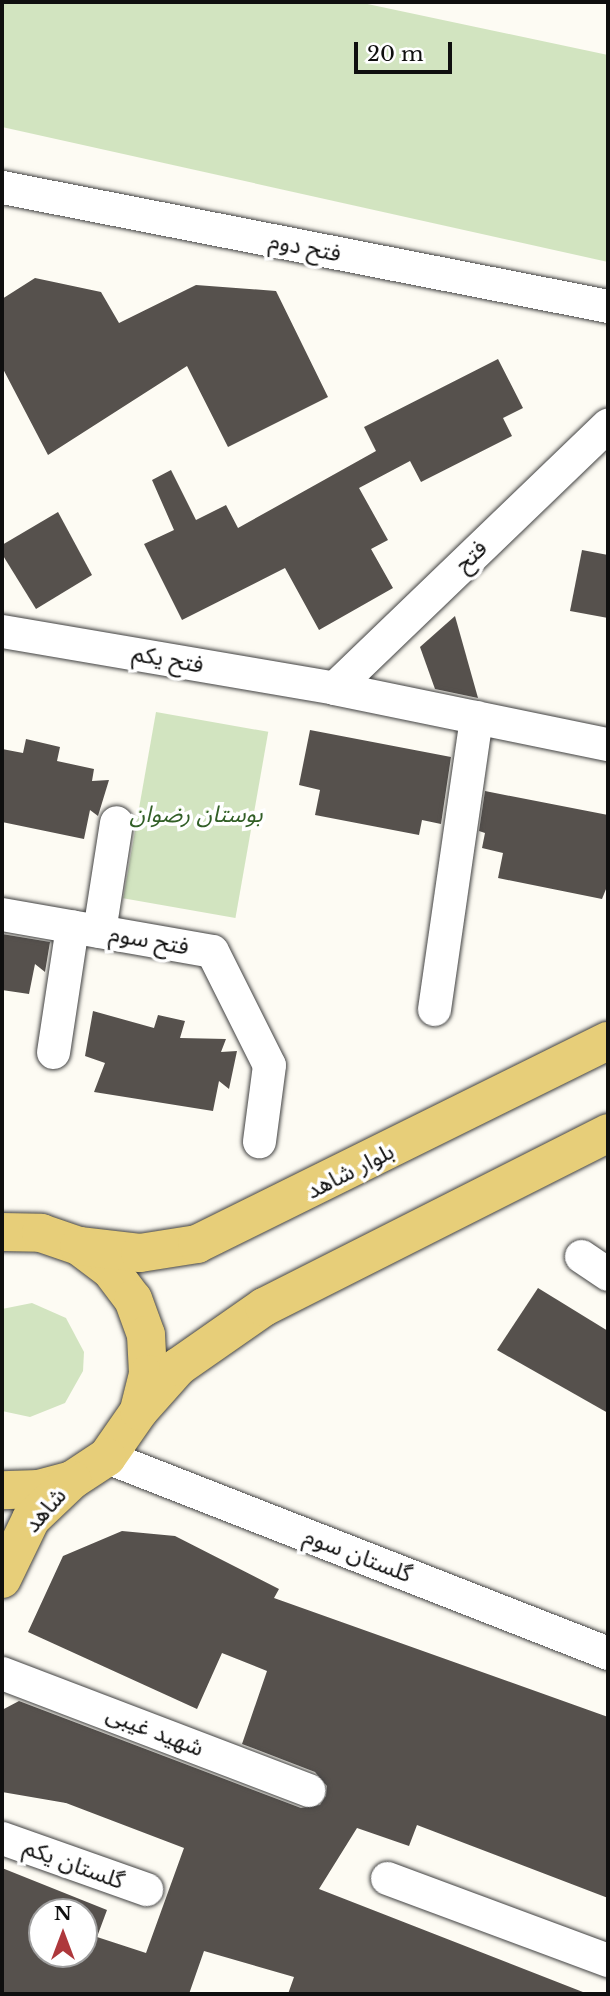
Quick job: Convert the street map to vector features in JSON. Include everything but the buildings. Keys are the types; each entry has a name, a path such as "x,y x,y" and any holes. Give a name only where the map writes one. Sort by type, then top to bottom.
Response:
{"main road":[{"name":"بلوار شاهد","path":"79,1246 140,1253 197,1244 608,1041"},
{"path":"2,1490 39,1489 72,1480 107,1457 139,1411 178,1367 242,1320 608,1133"},
{"path":"2,1232 41,1233 79,1246 110,1269 133,1299 146,1335 148,1374 139,1411"},
{"name":"شاهد","path":"2,1579 31,1519 72,1480"}],"street":[{"name":"فتح دوم","path":"2,187 608,306"},
{"name":"فتح","path":"334,688 608,424"},
{"name":"فتح یکم","path":"2,631 334,688 608,744"},
{"path":"434,1009 476,717"},
{"path":"53,1052 116,822"},
{"name":"فتح سوم","path":"2,914 212,951 269,1065 259,1141"},
{"name":"گلستان سوم","path":"107,1457 608,1653"},
{"name":"شهید غیبی","path":"2,1673 309,1790"},
{"name":"گلستان یکم","path":"2,1838 145,1889"},
{"path":"387,1878 608,1960"}],"green space":[{"path":"2,2 358,2 608,55 608,262 2,127"},
{"name":"بوستان رضوان","path":"156,712 268,732 235,918 123,898"},
{"path":"32,1303 66,1318 84,1352 83,1371 65,1403 30,1417 2,1411 2,1309"}]}
